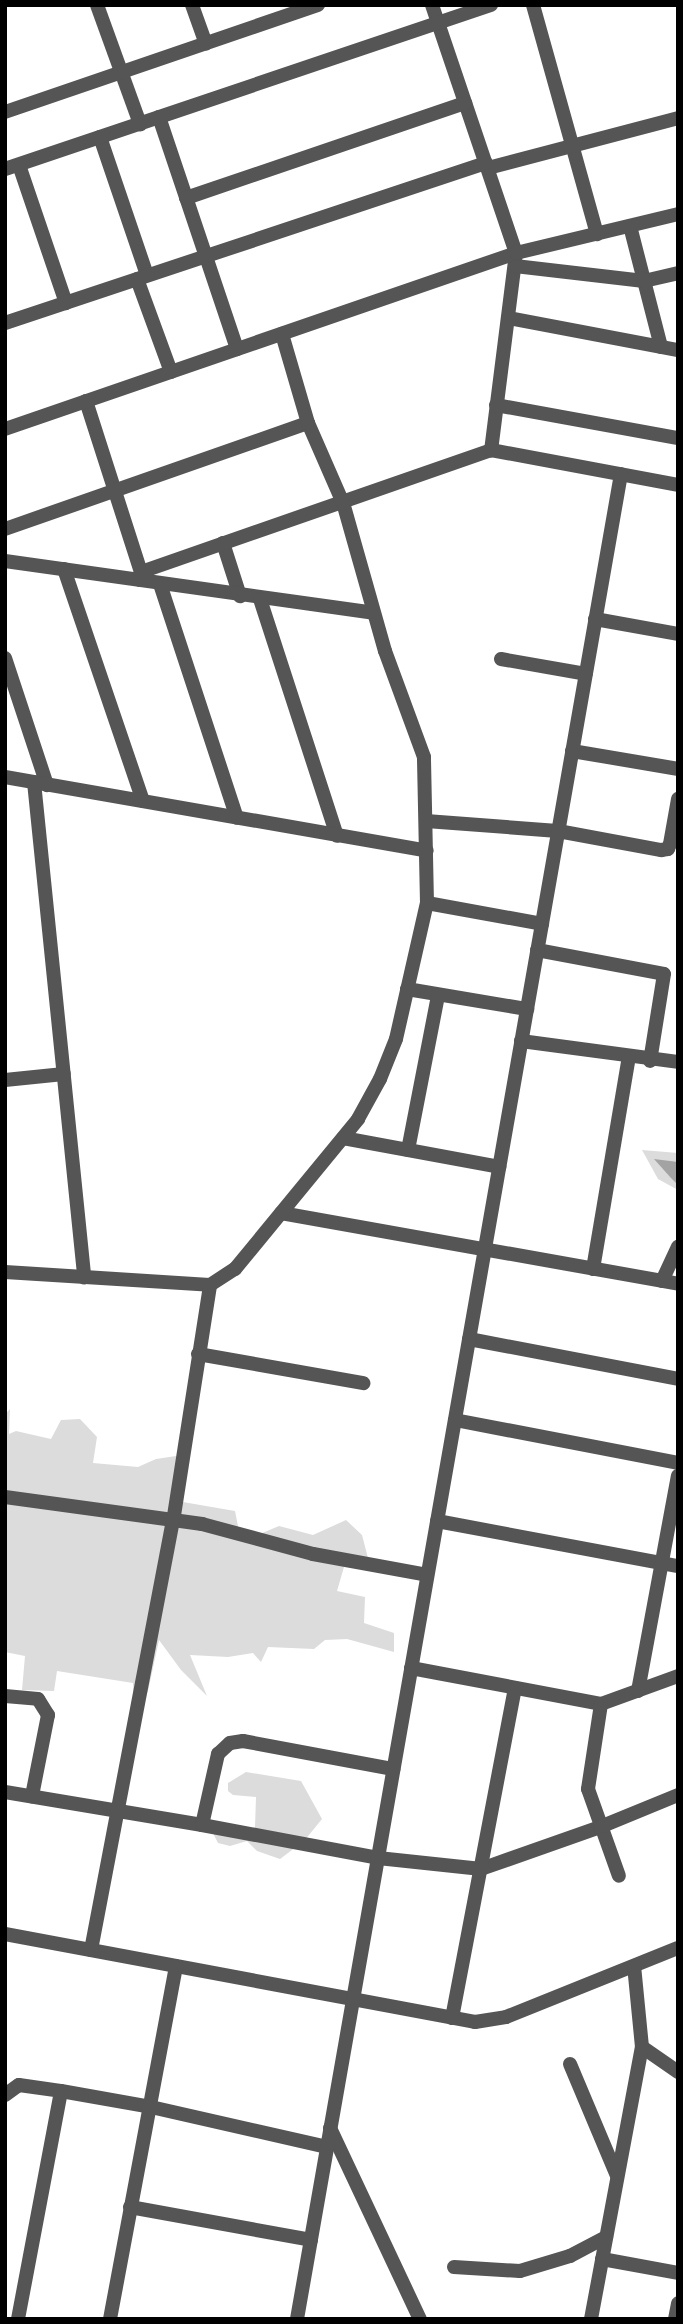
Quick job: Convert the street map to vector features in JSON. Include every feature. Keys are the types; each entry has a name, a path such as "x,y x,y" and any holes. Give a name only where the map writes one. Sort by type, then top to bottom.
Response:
{"street":[{"path":"97,5 140,124"},
{"path":"192,5 206,44"},
{"path":"5,112 206,44 286,11 318,5"},
{"path":"432,5 516,259 491,450"},
{"path":"66,303 10,164 140,124 491,5"},
{"path":"533,5 597,234"},
{"path":"186,198 465,103"},
{"path":"159,117 237,349"},
{"path":"5,323 487,165 678,118"},
{"path":"100,137 171,372"},
{"path":"5,429 282,334 516,259 597,234 678,214"},
{"path":"630,226 660,347"},
{"path":"516,259 644,281 678,273"},
{"path":"508,318 678,350"},
{"path":"5,1272 210,1285 235,1269 358,1119 380,1079 396,1039 427,903 424,757 373,613 343,503 308,423 282,334"},
{"path":"86,401 140,576"},
{"path":"496,405 678,438"},
{"path":"5,529 308,423"},
{"path":"140,576 223,543 491,450 678,485"},
{"path":"297,2319 621,474"},
{"path":"223,543 240,596"},
{"path":"5,561 140,576 160,584 373,613"},
{"path":"64,569 143,801"},
{"path":"160,584 237,818"},
{"path":"260,599 337,836"},
{"path":"595,619 678,634"},
{"path":"5,658 12,698 41,783 64,1074 84,1277"},
{"path":"500,659 586,674"},
{"path":"572,751 678,769"},
{"path":"5,777 427,851"},
{"path":"426,821 558,831 661,850 668,849 670,844 677,807"},
{"path":"427,903 542,924"},
{"path":"537,950 664,974 650,1061"},
{"path":"407,989 527,1009"},
{"path":"408,1150 438,995"},
{"path":"521,1041 650,1061 678,1062"},
{"path":"593,1269 629,1057"},
{"path":"5,1080 64,1074"},
{"path":"343,1138 499,1167"},
{"path":"281,1213 678,1284"},
{"path":"662,1281 678,1246"},
{"path":"91,1950 173,1522 210,1285"},
{"path":"469,1339 678,1379"},
{"path":"198,1354 363,1383"},
{"path":"455,1420 678,1463"},
{"path":"638,1691 678,1476"},
{"path":"5,1497 202,1524 313,1554 427,1575"},
{"path":"437,1521 678,1566"},
{"path":"411,1668 601,1704 678,1676"},
{"path":"452,2018 515,1688"},
{"path":"5,1696 38,1699 48,1715 32,1796"},
{"path":"601,1704 588,1789 619,1877"},
{"path":"202,1825 218,1754 230,1743 243,1741 393,1769"},
{"path":"5,1792 378,1858 481,1868 600,1827 678,1795"},
{"path":"5,1934 475,2022 506,2017 678,1948"},
{"path":"110,2319 176,1966"},
{"path":"591,2319 642,2047 634,1966"},
{"path":"642,2047 678,2072"},
{"path":"570,2064 617,2177"},
{"path":"5,2095 19,2085 61,2091 151,2107 327,2147"},
{"path":"18,2319 61,2091"},
{"path":"330,2127 420,2319"},
{"path":"130,2207 311,2240"},
{"path":"454,2267 520,2272 570,2256 606,2237"},
{"path":"602,2259 678,2273"},
{"path":"675,2319 678,2304"}],"shaded area":[{"path":"642,1150 678,1153 678,1190 658,1179"},
{"path":"654,1159 678,1162 678,1185 671,1178"},
{"path":"10,1409 9,1434 16,1431 51,1439 61,1420 80,1419 97,1437 93,1463 138,1467 156,1459 176,1456 182,1465 177,1501 235,1511 239,1531 260,1534 279,1526 313,1535 346,1520 362,1535 368,1558 366,1568 344,1567 337,1591 365,1597 364,1623 394,1633 394,1652 347,1639 325,1640 314,1649 268,1647 261,1662 253,1653 228,1657 190,1655 207,1696 181,1670 159,1640 148,1691 135,1723 133,1683 57,1671 54,1691 22,1690 25,1656 5,1652 5,1414"},
{"path":"246,1772 301,1781 322,1819 304,1841 280,1859 257,1851 247,1841 230,1846 218,1843 211,1829 241,1832 255,1827 256,1797 233,1795 228,1791 228,1783"}]}
